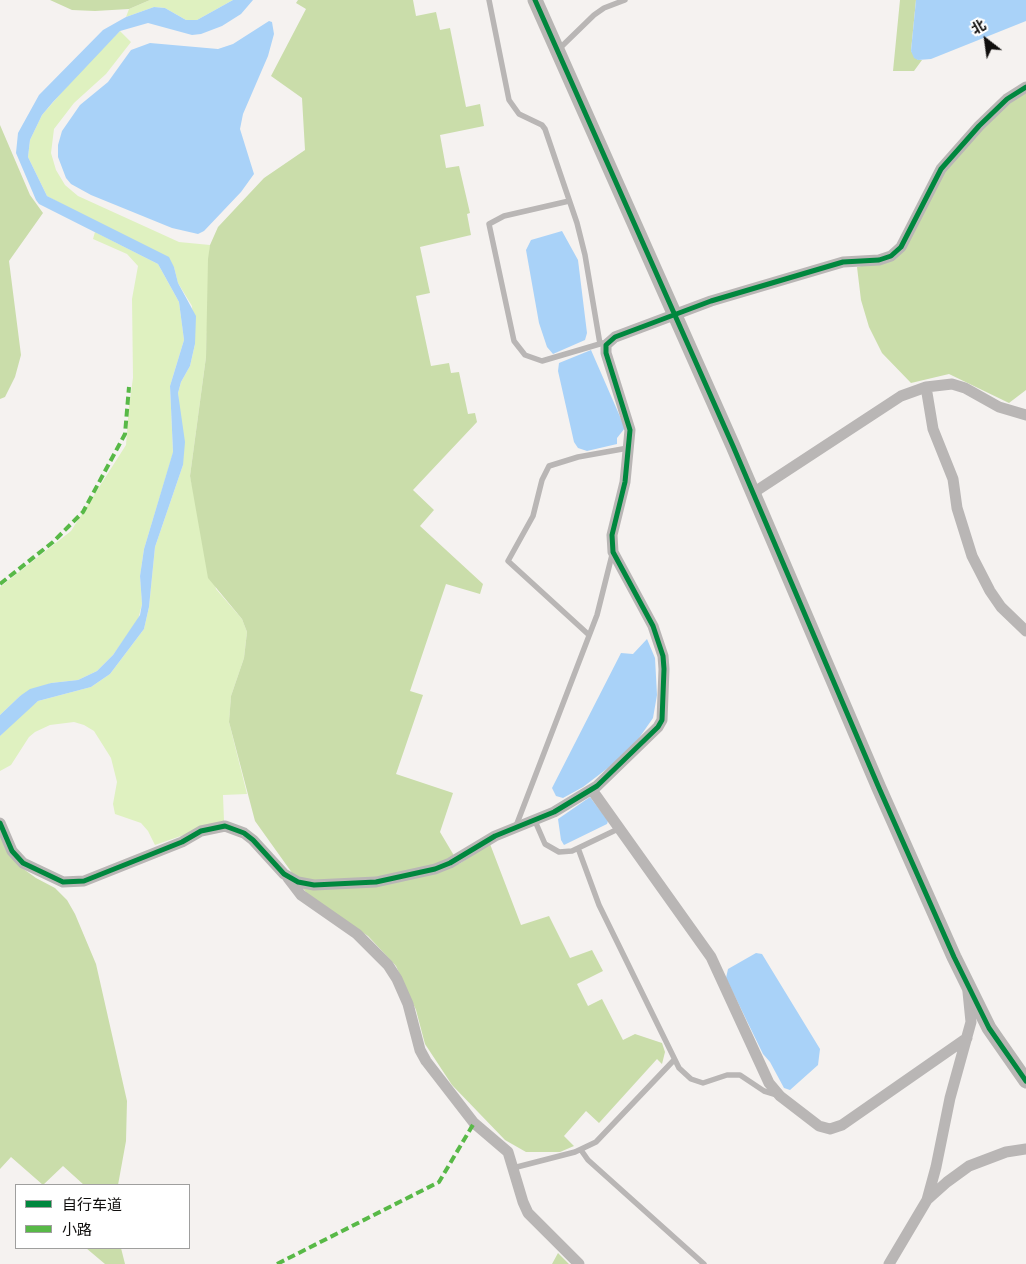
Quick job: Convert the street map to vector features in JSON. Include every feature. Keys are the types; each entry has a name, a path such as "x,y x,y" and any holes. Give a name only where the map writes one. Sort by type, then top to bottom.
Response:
{"street":[{"path":"535,0 753,493 883,797 967,982 999,1044 1026,1081"},
{"path":"287,877 298,882 314,885 376,882 422,872 450,863 495,836 535,821 592,790 653,735 662,720 663,656 654,626 613,552 612,535 626,482 630,426 604,343 615,337 711,301 843,262 879,260 891,256 901,247 942,169 986,119 1007,99 1026,86"},
{"path":"753,493 901,396 926,387 952,384 965,388 999,407 1026,415"},
{"path":"926,387 933,430 953,479 958,508 972,556 1001,608 1026,631"},
{"path":"592,790 707,951 720,974 768,1083 780,1096 819,1126 830,1129 838,1127 967,1038"},
{"path":"0,823 12,851 23,863 63,882 84,881 182,842 201,831 225,826 244,833 254,840 301,896 357,934 388,965 397,979 408,1004 420,1050 426,1061 474,1123 508,1152 522,1202 528,1212 579,1264"},
{"path":"889,1264 927,1200 936,1167 950,1098 971,1022 967,982"},
{"path":"927,1200 969,1166 1006,1152 1026,1150"}],"lane":[{"path":"489,0 509,100 519,114 542,125 545,129 569,201 585,255 604,343 542,361 532,359 518,347 512,331 489,224 504,216 569,201"},
{"path":"558,51 594,14 625,0"},
{"path":"589,635 508,561 532,516 542,480 549,466 578,457 628,448"},
{"path":"515,828 597,615 613,552"},
{"path":"535,821 545,844 551,849 560,852 578,848 618,828"},
{"path":"578,848 599,905 674,1060 684,1074 698,1083 712,1082 727,1075 740,1075 764,1091 780,1096"},
{"path":"513,1168 581,1150 596,1142 674,1060"},
{"path":"581,1150 588,1160 704,1264"}],"green space":[{"path":"50,0 150,0 129,9 95,11 72,10"},
{"path":"150,0 233,0 197,20 186,20 165,8 154,7 126,17 129,9"},
{"path":"298,0 413,0 416,16 436,12 440,30 450,28 466,107 480,104 484,126 440,135 446,168 459,166 470,213 467,214 471,235 420,247 430,293 416,296 431,366 449,363 451,373 459,372 468,414 475,413 477,422 413,490 434,510 420,526 483,584 480,594 446,584 410,691 423,695 396,774 453,793 440,832 459,864 490,844 521,925 549,916 570,958 592,950 603,971 577,984 588,1006 602,999 623,1040 635,1034 662,1043 665,1052 662,1064 657,1059 599,1123 586,1111 564,1136 574,1146 560,1152 526,1152 505,1140 452,1085 425,1044 416,1010 396,966 368,936 310,898 255,821 229,722 231,696 244,658 247,632 242,619 208,578 190,476 206,357 208,259 210,245 218,227 264,178 305,150 302,98 271,76 306,9 296,3"},
{"path":"900,0 916,0 911,51 918,60 922,60 914,71 893,71"},
{"path":"120,31 131,42 106,74 74,103 54,129 51,153 56,170 65,185 78,196 179,242 210,245 206,357 190,476 216,589 242,619 247,632 244,658 231,696 229,722 247,794 223,795 224,821 155,845 148,831 141,823 115,814 113,804 117,782 111,758 94,731 84,725 74,722 50,725 35,732 29,737 11,765 0,771 0,736 15,719 38,701 91,687 110,674 144,629 149,607 155,547 183,465 178,393 181,382 190,366 195,344 192,306 178,283 174,267 47,196 28,157 30,140 42,115 89,61"},
{"path":"1026,90 1026,390 1009,403 949,374 911,383 882,353 869,327 861,300 857,267 892,259 951,162 982,127"},
{"path":"0,125 30,195 43,213 9,261 21,355 15,377 5,397 0,399"},
{"path":"95,232 158,264 179,302 184,340 170,386 173,453 144,549 140,576 142,604 138,620 113,655 97,671 78,680 51,683 20,696 0,715 0,587 71,531 126,445 133,378 132,299 138,266 127,254 93,239"},
{"path":"0,835 18,865 36,878 55,888 67,900 75,914 96,964 127,1101 126,1141 118,1184 83,1184 63,1166 42,1184 11,1157 0,1169"},
{"path":"87,1249 121,1249 125,1264 105,1264"},
{"path":"558,1253 569,1264 552,1264"}],"water":[{"path":"233,0 253,0 241,14 222,26 201,34 192,35 148,23 120,31 42,115 30,140 28,157 47,196 169,257 178,283 196,316 195,344 190,366 181,382 178,393 185,442 183,465 155,547 149,607 144,629 110,674 91,687 38,701 0,736 0,715 20,696 30,689 51,683 78,680 97,671 113,655 140,615 142,604 140,576 144,549 173,452 170,386 184,340 179,302 158,264 39,204 16,153 18,133 39,95 103,30 126,17 154,7 165,8 186,20 197,20"},
{"path":"916,0 1026,0 1026,21 931,59 918,60 914,58 911,51"},
{"path":"269,21 272,22 274,34 268,56 243,114 240,129 254,174 241,192 204,231 198,234 172,228 91,195 71,184 66,178 58,157 58,145 62,131 80,105 108,82 131,50 150,43 218,49 233,44"},
{"path":"562,231 578,260 587,333 585,340 553,354 547,347 539,323 526,250 531,240"},
{"path":"591,350 625,428 617,438 617,444 587,451 578,448 574,442 558,371 559,363"},
{"path":"647,639 655,658 657,695 653,718 639,738 621,758 583,787 563,798 556,796 552,788 621,653 633,654"},
{"path":"590,797 608,821 607,824 564,845 561,840 558,819"},
{"path":"756,953 762,954 820,1049 818,1065 790,1090 784,1088 770,1062 763,1054 726,978 728,969"}],"marked path":[{"path":"0,584 53,542 83,512 125,434 129,387"},
{"path":"277,1264 439,1182 474,1123"}],"cycle path":[{"path":"535,0 733,446 879,788 954,957 989,1028 1026,1081"},
{"path":"0,823 12,851 23,863 63,882 84,881 182,842 201,831 225,826 244,833 253,840 284,874 298,882 314,885 376,882 435,869 450,863 495,836 554,812 597,786 658,727 662,720 664,669 663,656 653,626 613,552 612,535 625,482 630,430 606,353 606,345 615,337 711,301 843,262 879,260 891,256 901,247 941,169 979,126 1007,99 1026,87"}]}
